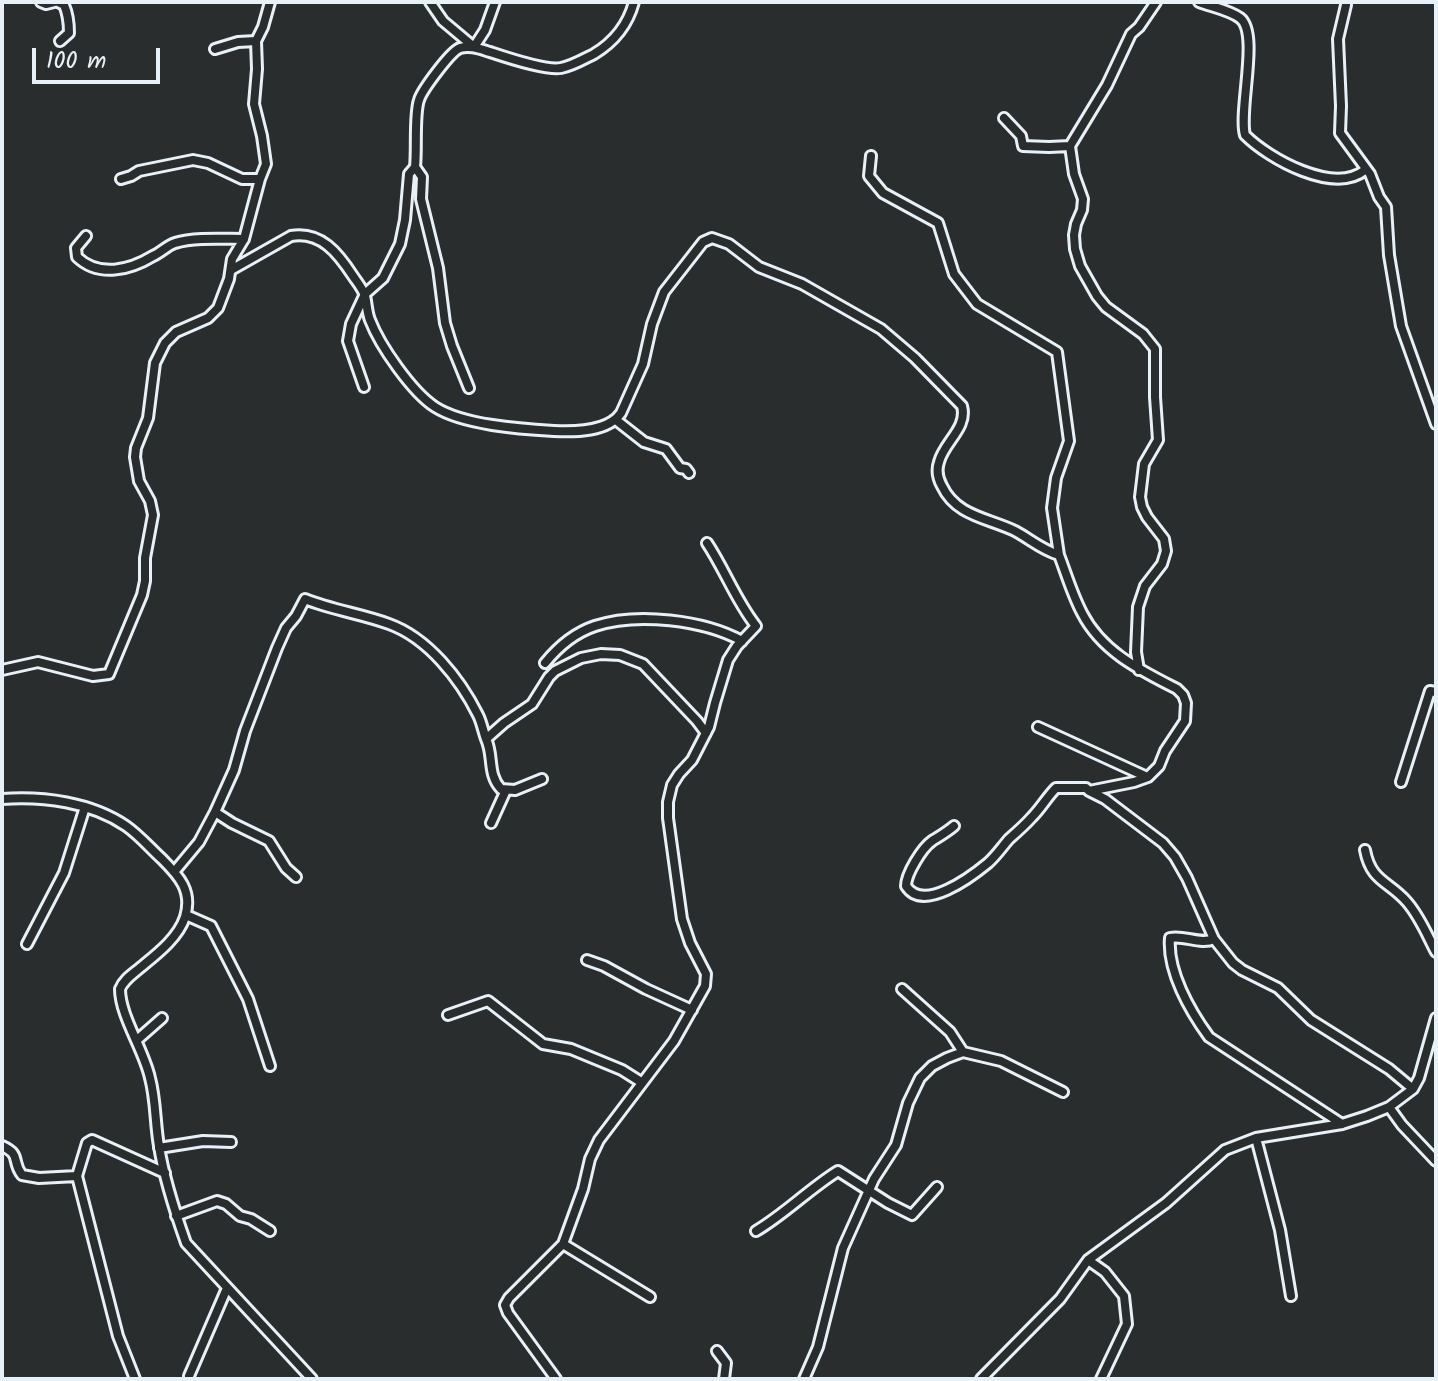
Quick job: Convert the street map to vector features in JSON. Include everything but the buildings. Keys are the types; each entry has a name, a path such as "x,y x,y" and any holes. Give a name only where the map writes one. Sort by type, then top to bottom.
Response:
{"street":[{"path":"41,2 64,5 69,33 60,41"},
{"path":"2,670 38,662 93,676 109,674 142,595 144,562 153,515 150,501 139,481 135,453 148,418 155,363 161,350 176,332 208,318 218,308 232,259 244,239 266,164 254,104 256,41 270,2"},
{"path":"430,2 443,21 474,47"},
{"path":"474,47 485,30 495,2"},
{"path":"469,388 445,323 438,268 421,199 422,177 415,167 417,110 421,94 459,48 474,47 533,65 558,69 583,60 617,36 634,2"},
{"path":"1139,670 1136,652 1138,607 1145,586 1162,564 1166,551 1164,539 1147,517 1140,497 1144,464 1158,440 1155,349 1143,334 1106,307 1080,266 1074,235 1084,205 1074,174 1070,146 1107,85 1131,34 1156,2"},
{"path":"1199,2 1238,17 1246,27 1245,135 1263,151 1325,178 1340,179 1365,170"},
{"path":"1346,5 1338,39 1340,133 1374,181 1386,207 1389,255 1401,326 1436,424"},
{"path":"215,49 238,42 256,41"},
{"path":"1004,118 1021,136 1023,146 1070,146"},
{"path":"871,156 869,176 883,193 938,223 954,274 977,304 1057,352 1069,441 1056,478 1052,508 1059,555 1078,606 1089,624 1117,655 1183,695 1187,709 1185,721 1159,766 1148,777 1089,791"},
{"path":"121,179 139,171 193,160 208,163 242,179 260,179"},
{"path":"364,387 348,341 351,324 365,294 383,278 400,244 409,174 415,167"},
{"path":"86,236 76,248 77,257 99,270 139,265 172,244 244,239"},
{"path":"231,270 291,236 311,236 328,245 343,260 365,294 369,319 392,359 434,407 450,415 523,429 559,431 599,427 616,420 643,364 652,324 664,292 703,242 719,239 759,267 802,284 881,329 915,358 957,400 963,411 961,422 939,461 938,476 951,501 967,512 1008,528 1042,549 1059,555"},
{"path":"616,420 644,442 666,449 680,468 689,473"},
{"path":"556,1379 505,1305 563,1244 599,1140 674,1041 705,986 706,974 682,919 668,802 672,785 692,760 706,733 728,660 756,626 744,611 707,543"},
{"path":"174,872 199,842 215,812 234,770 245,731 277,648 305,599 408,632 447,669 468,696 481,720 491,753 491,772 501,789 515,790 542,779"},
{"path":"545,663 559,647 594,626 625,621 680,621 720,631 742,641"},
{"path":"486,739 532,704 555,671 581,658 601,654 620,655 643,664 706,733"},
{"path":"1401,782 1430,691 1436,692"},
{"path":"1038,727 1148,777"},
{"path":"954,826 930,842 908,874 906,886 911,893 918,896 937,894 970,877 1034,815 1056,788 1086,788 1163,843 1175,857 1214,939 1233,963 1278,988 1311,1020 1389,1069 1413,1089"},
{"path":"491,823 506,790"},
{"path":"2,797 85,807 109,816 129,828 182,881 187,894 186,915 180,929 122,984 120,996 150,1078 159,1148 176,1216 186,1243 312,1379"},
{"path":"27,944 64,873 85,807"},
{"path":"215,812 269,841 286,868 296,877"},
{"path":"1365,850 1368,865 1375,876 1409,904 1436,952"},
{"path":"186,915 211,926 248,999 270,1066"},
{"path":"1214,939 1209,942 1178,936 1170,938 1169,950 1181,990 1195,1018 1209,1037 1342,1124"},
{"path":"587,960 692,1010"},
{"path":"902,989 950,1032 963,1052"},
{"path":"448,1015 488,1001 543,1044 571,1049 622,1070 641,1082"},
{"path":"137,1040 162,1018"},
{"path":"981,1379 1060,1299 1088,1260 1166,1203 1225,1150 1256,1138 1342,1124 1389,1107 1413,1089 1436,1018"},
{"path":"804,1379 818,1347 843,1248 874,1179 896,1145 908,1103 920,1078 932,1066 963,1052 1001,1061 1063,1092"},
{"path":"1389,1107 1436,1161"},
{"path":"1256,1138 1280,1230 1291,1296"},
{"path":"135,1379 118,1336 77,1176 87,1143 92,1140 165,1173"},
{"path":"159,1148 203,1141 231,1142"},
{"path":"2,1146 12,1151 22,1175 39,1178 77,1176"},
{"path":"756,1231 838,1171 912,1215 937,1187"},
{"path":"176,1216 217,1201 270,1231"},
{"path":"563,1244 650,1297"},
{"path":"1088,1260 1105,1272 1124,1296 1127,1324 1101,1379"},
{"path":"189,1376 227,1288"},
{"path":"717,1351 726,1363 724,1379"}]}
